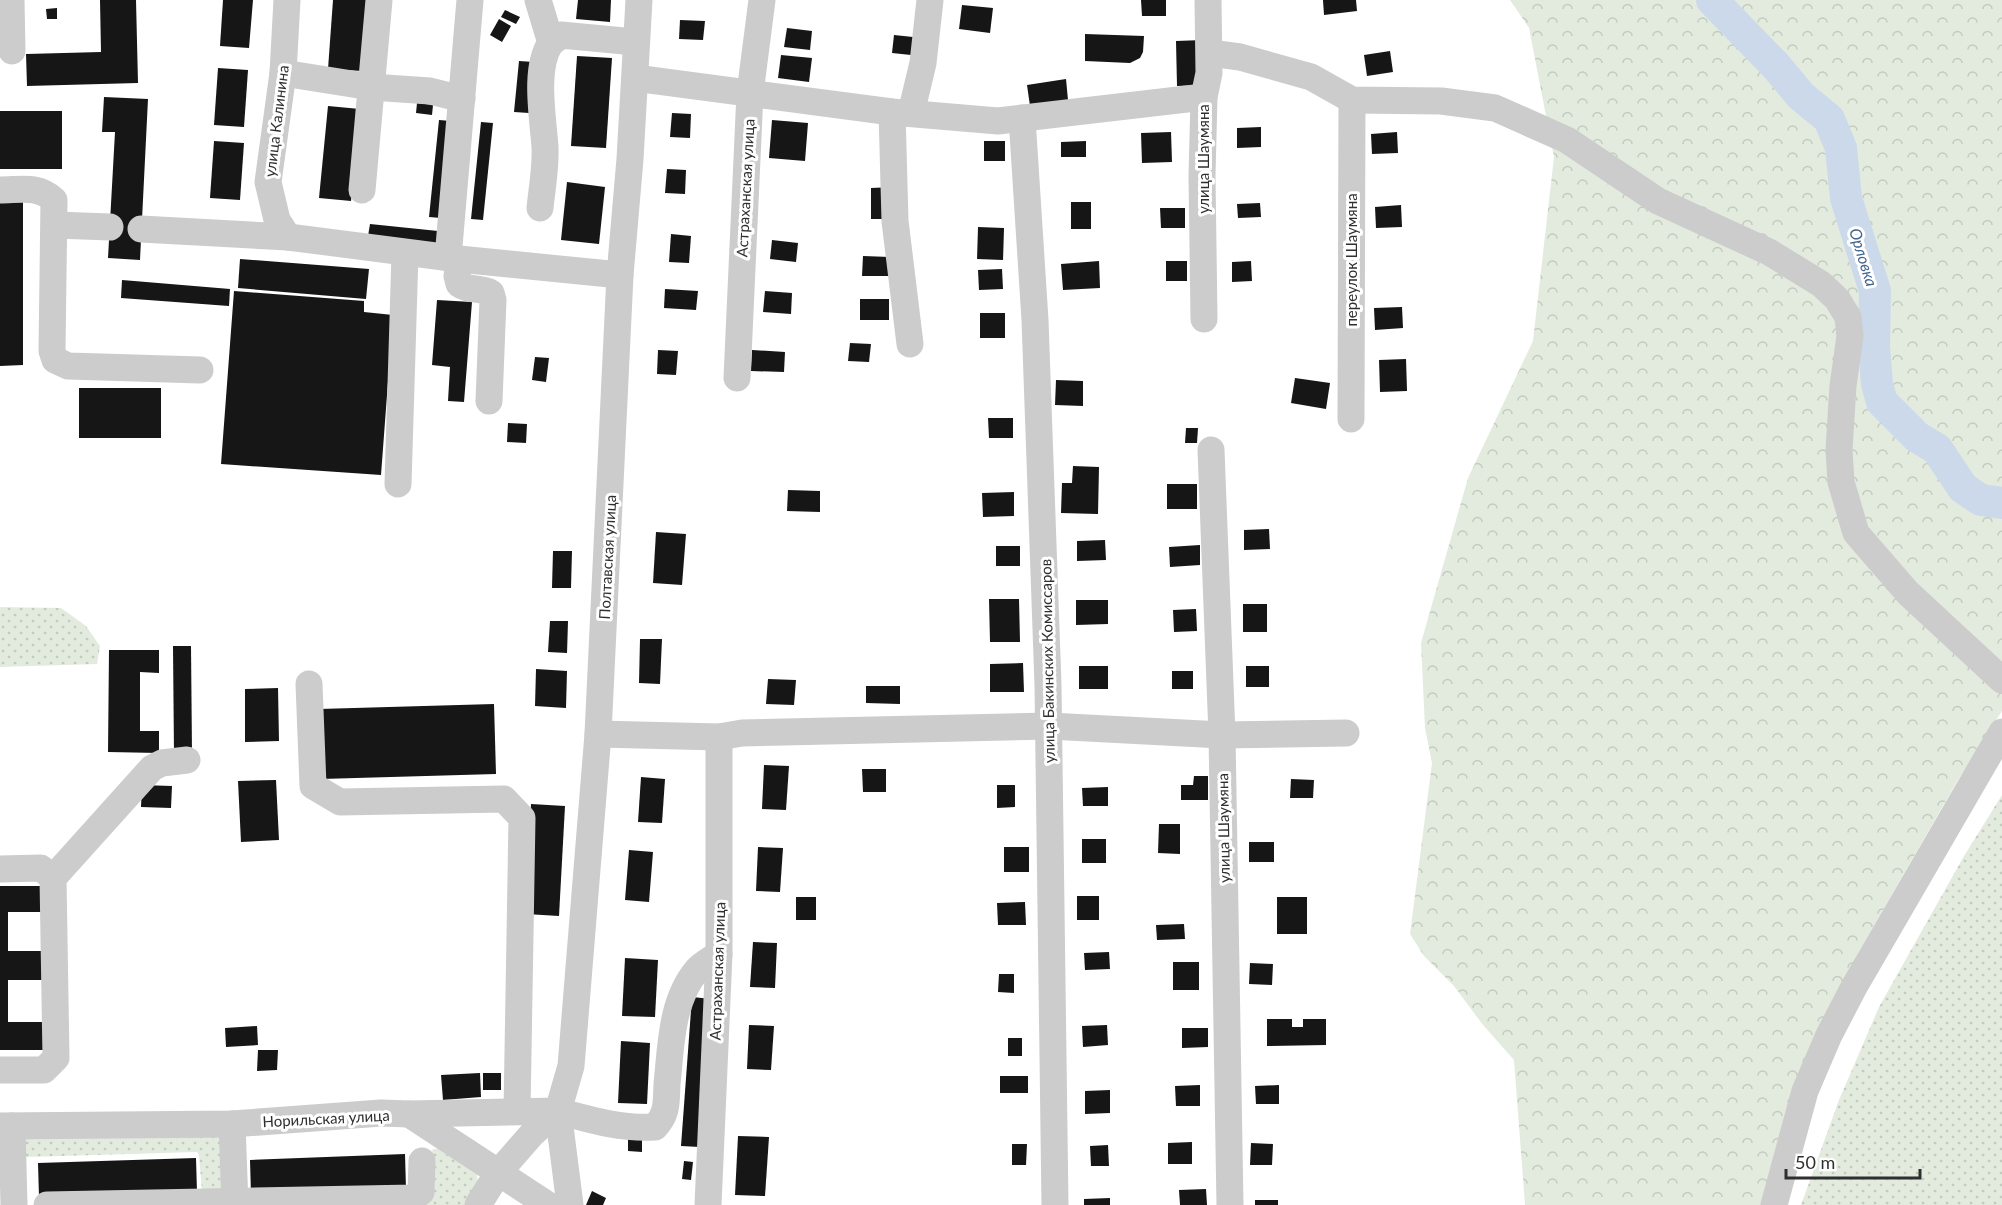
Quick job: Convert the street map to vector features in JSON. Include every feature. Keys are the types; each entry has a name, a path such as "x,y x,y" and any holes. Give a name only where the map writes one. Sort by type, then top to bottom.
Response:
{"street":[{"path":"11,0 12,51"},
{"name":"улица Калинина","path":"287,0 283,73 268,182 277,220 288,237"},
{"path":"362,190 379,0"},
{"path":"470,0 453,259 459,285 484,289 491,293 493,300 489,401"},
{"path":"538,0 551,43"},
{"path":"540,208 545,148 541,118 541,85 545,58 551,43 561,35 628,41 622,0"},
{"name":"Полтавская улица","path":"558,1111 571,1066 598,734 620,275 635,78 628,41 639,0"},
{"name":"Астраханская улица","path":"737,378 750,93 762,0"},
{"path":"910,344 895,221 901,112 923,63 930,0"},
{"name":"улица Шаумяна","path":"1204,319 1202,176 1204,98 1210,53 1208,0"},
{"path":"1210,53 1240,57 1311,77 1352,100 1441,101 1495,108 1567,140 1658,201 1769,252 1821,284 1837,299 1848,317 1850,336 1843,386 1839,450 1841,482 1857,534 1908,593 2002,680"},
{"path":"283,73 371,87 430,91 462,99"},
{"path":"635,78 901,112 998,121 1204,98"},
{"name":"переулок Шаумяна","path":"1351,419 1352,100"},
{"name":"улица Бакинских Комиссаров","path":"1022,118 1038,373 1049,726 1055,1205"},
{"path":"0,190 38,190 45,192 54,200 52,351 55,360 68,366 200,370"},
{"path":"55,225 110,226"},
{"path":"141,229 288,237 453,259 620,275"},
{"path":"398,484 405,253"},
{"name":"улица Шаумяна","path":"1211,450 1222,735 1230,1205"},
{"path":"309,684 313,786 340,802 504,799 522,818 517,1111"},
{"path":"598,734 719,737 753,733 1049,726 1222,735 1346,732"},
{"path":"1774,1205 1805,1091 1829,1035 1854,987 2002,732"},
{"name":"Астраханская улица","path":"708,1205 719,954 719,737"},
{"path":"0,1070 44,1070 56,1058 53,878 152,768 162,763 187,760"},
{"path":"0,869 41,868 53,878"},
{"name":"Норильская улица","path":"6,1126 232,1124 381,1113 558,1111 610,1125 634,1128 655,1127 664,1117 670,1047 676,1011 683,990 698,968 719,954"},
{"path":"478,1205 498,1173 532,1134 558,1111"},
{"path":"558,1111 570,1205"},
{"path":"410,1114 548,1205"},
{"path":"232,1124 235,1203"},
{"path":"6,1126 9,1188"},
{"path":"47,1205 413,1198 421,1192 422,1161"}],"green space":[{"path":"1510,0 2002,0 2002,711 1958,780 1857,955 1767,1205 1525,1205 1514,1060 1483,1025 1454,986 1424,956 1410,934 1432,763 1425,728 1421,643 1468,478 1533,341 1554,157 1529,28"},
{"path":"0,607 61,608 86,626 100,646 97,664 0,667"},
{"path":"2002,795 2002,1205 1801,1205 1839,1100 1879,1007 1964,856"},
{"path":"222,1131 227,1192 202,1192 197,1152 27,1157 24,1155 25,1139"},
{"path":"433,1149 438,1149 477,1174 478,1184 466,1205 418,1205"}],"building":[{"path":"100,0 136,0 138,83 27,86 26,54 101,52"},
{"path":"223,0 253,0 249,48 220,46"},
{"path":"333,0 367,0 362,71 328,69"},
{"path":"578,0 611,0 610,22 576,19"},
{"path":"1141,0 1166,0 1166,16 1142,16"},
{"path":"1323,0 1356,0 1357,11 1324,15"},
{"path":"962,5 993,8 990,33 959,29"},
{"path":"57,8 57,19 47,19 46,9"},
{"path":"505,10 520,17 516,24 501,17"},
{"path":"499,19 511,26 502,42 490,35"},
{"path":"680,20 705,21 703,40 679,39"},
{"path":"787,28 812,31 810,50 784,47"},
{"path":"1085,34 1144,36 1143,52 1140,58 1130,63 1085,61"},
{"path":"894,35 913,37 911,55 892,53"},
{"path":"1203,40 1203,85 1177,86 1176,41"},
{"path":"1390,51 1393,72 1367,76 1364,55"},
{"path":"781,55 812,58 809,82 778,78"},
{"path":"577,56 612,58 606,148 571,146"},
{"path":"519,61 534,62 529,113 514,112"},
{"path":"218,68 248,70 244,127 214,125"},
{"path":"1066,79 1068,100 1030,106 1027,85"},
{"path":"104,97 148,99 140,260 108,258 115,132 102,132"},
{"path":"417,103 433,105 432,115 416,113"},
{"path":"328,106 360,109 351,201 319,198"},
{"path":"0,111 62,111 62,169 0,169"},
{"path":"672,113 691,114 690,138 670,137"},
{"path":"439,120 451,121 441,218 429,217"},
{"path":"772,120 808,123 805,161 769,158"},
{"path":"481,122 493,123 483,220 471,219"},
{"path":"1261,127 1261,147 1237,148 1237,128"},
{"path":"1171,132 1172,162 1142,163 1141,133"},
{"path":"1397,132 1398,153 1372,154 1371,134"},
{"path":"214,141 244,143 240,200 210,198"},
{"path":"984,141 1005,141 1005,161 984,161"},
{"path":"1086,141 1086,157 1061,157 1061,142"},
{"path":"667,169 686,170 685,194 665,193"},
{"path":"567,182 605,187 599,244 561,240"},
{"path":"893,187 893,219 871,219 871,188"},
{"path":"0,202 23,202 23,365 0,366"},
{"path":"1071,202 1091,202 1091,229 1071,229"},
{"path":"1260,203 1261,217 1238,218 1237,204"},
{"path":"1401,205 1402,227 1376,228 1375,207"},
{"path":"1160,208 1185,208 1185,228 1161,228"},
{"path":"370,224 438,231 437,244 368,236"},
{"path":"978,227 1004,228 1003,260 977,259"},
{"path":"671,234 691,236 689,263 669,262"},
{"path":"772,240 798,243 796,262 770,259"},
{"path":"863,256 890,257 890,276 862,276"},
{"path":"240,259 369,269 366,299 238,288"},
{"path":"1099,261 1100,288 1063,290 1061,264"},
{"path":"1166,261 1187,261 1187,281 1166,281"},
{"path":"1251,261 1252,281 1232,282 1232,262"},
{"path":"1002,269 1003,289 979,290 978,270"},
{"path":"122,280 230,289 229,306 121,298"},
{"path":"665,289 698,291 696,310 664,308"},
{"path":"234,291 364,301 364,312 393,315 381,475 221,464"},
{"path":"765,291 792,293 791,314 763,312"},
{"path":"860,299 889,299 889,320 860,320"},
{"path":"437,300 472,302 464,402 448,401 450,367 432,365"},
{"path":"1402,307 1403,328 1375,330 1374,308"},
{"path":"980,313 1005,313 1005,338 980,338"},
{"path":"850,343 871,344 869,362 848,361"},
{"path":"658,350 678,351 676,375 657,374"},
{"path":"752,350 785,352 784,372 751,371"},
{"path":"535,357 549,358 546,382 532,380"},
{"path":"1406,359 1407,391 1380,392 1379,360"},
{"path":"1295,378 1330,383 1326,409 1291,403"},
{"path":"1056,380 1083,381 1083,406 1055,405"},
{"path":"79,388 161,388 161,438 79,438"},
{"path":"988,418 1013,418 1013,438 989,438"},
{"path":"508,423 527,424 526,443 507,442"},
{"path":"1186,428 1198,428 1197,443 1185,443"},
{"path":"1073,466 1099,467 1098,514 1061,513 1062,483 1072,483"},
{"path":"1167,484 1197,484 1197,509 1167,509"},
{"path":"788,490 820,491 820,512 787,511"},
{"path":"1014,492 1014,516 983,517 982,493"},
{"path":"1269,529 1270,549 1244,550 1244,530"},
{"path":"656,532 686,534 682,585 653,583"},
{"path":"1105,540 1106,560 1077,561 1077,541"},
{"path":"1200,545 1200,565 1170,567 1169,547"},
{"path":"996,546 1020,546 1020,566 996,566"},
{"path":"553,551 572,551 571,588 552,588"},
{"path":"989,599 1019,599 1020,642 990,642"},
{"path":"1076,600 1108,600 1108,624 1076,625"},
{"path":"1243,604 1267,604 1267,632 1243,632"},
{"path":"1196,609 1197,631 1174,632 1173,610"},
{"path":"550,621 568,621 567,653 548,652"},
{"path":"640,639 662,639 660,684 639,683"},
{"path":"173,646 191,646 192,754 174,755"},
{"path":"109,650 159,650 159,673 140,672 140,731 159,731 159,753 108,752"},
{"path":"1023,663 1024,692 990,692 990,664"},
{"path":"1079,666 1108,666 1108,689 1079,689"},
{"path":"1246,666 1269,666 1269,687 1246,687"},
{"path":"536,669 567,671 566,708 535,706"},
{"path":"1172,671 1193,671 1193,689 1172,689"},
{"path":"768,679 796,680 794,705 766,704"},
{"path":"866,686 900,686 900,704 866,703"},
{"path":"278,688 279,741 245,742 245,689"},
{"path":"494,704 496,774 321,779 319,709"},
{"path":"764,765 789,766 786,810 762,809"},
{"path":"862,769 886,769 886,792 863,792"},
{"path":"1194,776 1208,776 1208,800 1181,800 1181,785 1193,785"},
{"path":"641,777 665,779 662,823 638,822"},
{"path":"1291,779 1314,780 1313,798 1290,798"},
{"path":"276,780 279,840 241,842 238,781"},
{"path":"142,785 172,786 171,808 141,807"},
{"path":"997,785 1015,785 1015,807 997,808"},
{"path":"1108,787 1108,806 1083,806 1082,788"},
{"path":"531,804 565,806 559,916 526,914"},
{"path":"1159,824 1180,824 1180,854 1158,853"},
{"path":"1082,839 1106,839 1106,863 1082,863"},
{"path":"1249,842 1274,842 1274,862 1249,862"},
{"path":"758,847 783,848 780,892 756,891"},
{"path":"1004,847 1029,847 1029,872 1004,872"},
{"path":"629,850 653,852 649,902 625,900"},
{"path":"0,886 45,886 45,912 8,912 8,951 46,951 46,980 8,980 8,1022 47,1022 47,1050 0,1050"},
{"path":"1077,896 1099,896 1099,920 1077,920"},
{"path":"796,897 816,897 816,920 796,920"},
{"path":"1277,897 1307,897 1307,934 1277,934"},
{"path":"1025,902 1026,925 998,925 997,903"},
{"path":"1184,924 1185,939 1157,940 1156,925"},
{"path":"753,942 777,943 775,988 750,987"},
{"path":"1109,952 1110,969 1085,970 1084,953"},
{"path":"625,958 658,960 655,1017 622,1016"},
{"path":"1173,962 1199,962 1199,990 1173,990"},
{"path":"1250,963 1273,964 1272,985 1249,984"},
{"path":"999,974 1014,974 1014,993 998,992"},
{"path":"692,997 712,999 700,1147 681,1146"},
{"path":"1267,1019 1292,1019 1292,1027 1303,1027 1303,1019 1326,1019 1326,1045 1267,1046"},
{"path":"749,1025 774,1026 771,1070 747,1069"},
{"path":"1107,1025 1108,1045 1083,1047 1082,1026"},
{"path":"257,1026 258,1045 226,1047 225,1028"},
{"path":"1182,1028 1208,1028 1208,1047 1182,1048"},
{"path":"1008,1038 1022,1038 1022,1056 1008,1056"},
{"path":"621,1041 650,1043 647,1104 618,1103"},
{"path":"258,1050 278,1050 277,1070 257,1071"},
{"path":"480,1073 481,1097 443,1100 441,1075"},
{"path":"483,1073 501,1073 501,1090 483,1090"},
{"path":"1000,1076 1028,1076 1028,1093 1000,1093"},
{"path":"1200,1085 1200,1106 1176,1106 1175,1086"},
{"path":"1279,1085 1279,1104 1256,1104 1255,1086"},
{"path":"1110,1090 1110,1113 1085,1114 1085,1091"},
{"path":"738,1136 769,1137 765,1196 735,1195"},
{"path":"628,1139 642,1139 642,1152 628,1151"},
{"path":"1192,1142 1192,1164 1168,1164 1168,1143"},
{"path":"1251,1143 1273,1144 1272,1165 1250,1165"},
{"path":"1012,1144 1027,1144 1026,1165 1012,1165"},
{"path":"1108,1145 1109,1166 1091,1166 1090,1146"},
{"path":"405,1154 406,1189 251,1195 250,1160"},
{"path":"196,1158 197,1192 39,1197 38,1163"},
{"path":"684,1161 693,1162 691,1180 682,1179"},
{"path":"1206,1189 1207,1205 1180,1205 1179,1190"},
{"path":"592,1191 606,1198 603,1205 586,1205"},
{"path":"1110,1198 1110,1205 1084,1205 1084,1199"},
{"path":"1255,1200 1278,1200 1278,1205 1255,1205"}],"waterway":[{"name":"Орловка","path":"1712,0 1776,66 1801,96 1829,119 1841,148 1846,198 1875,291 1874,346 1877,384 1882,402 1917,437 1937,449 1963,488 1981,500 2002,503"}]}
